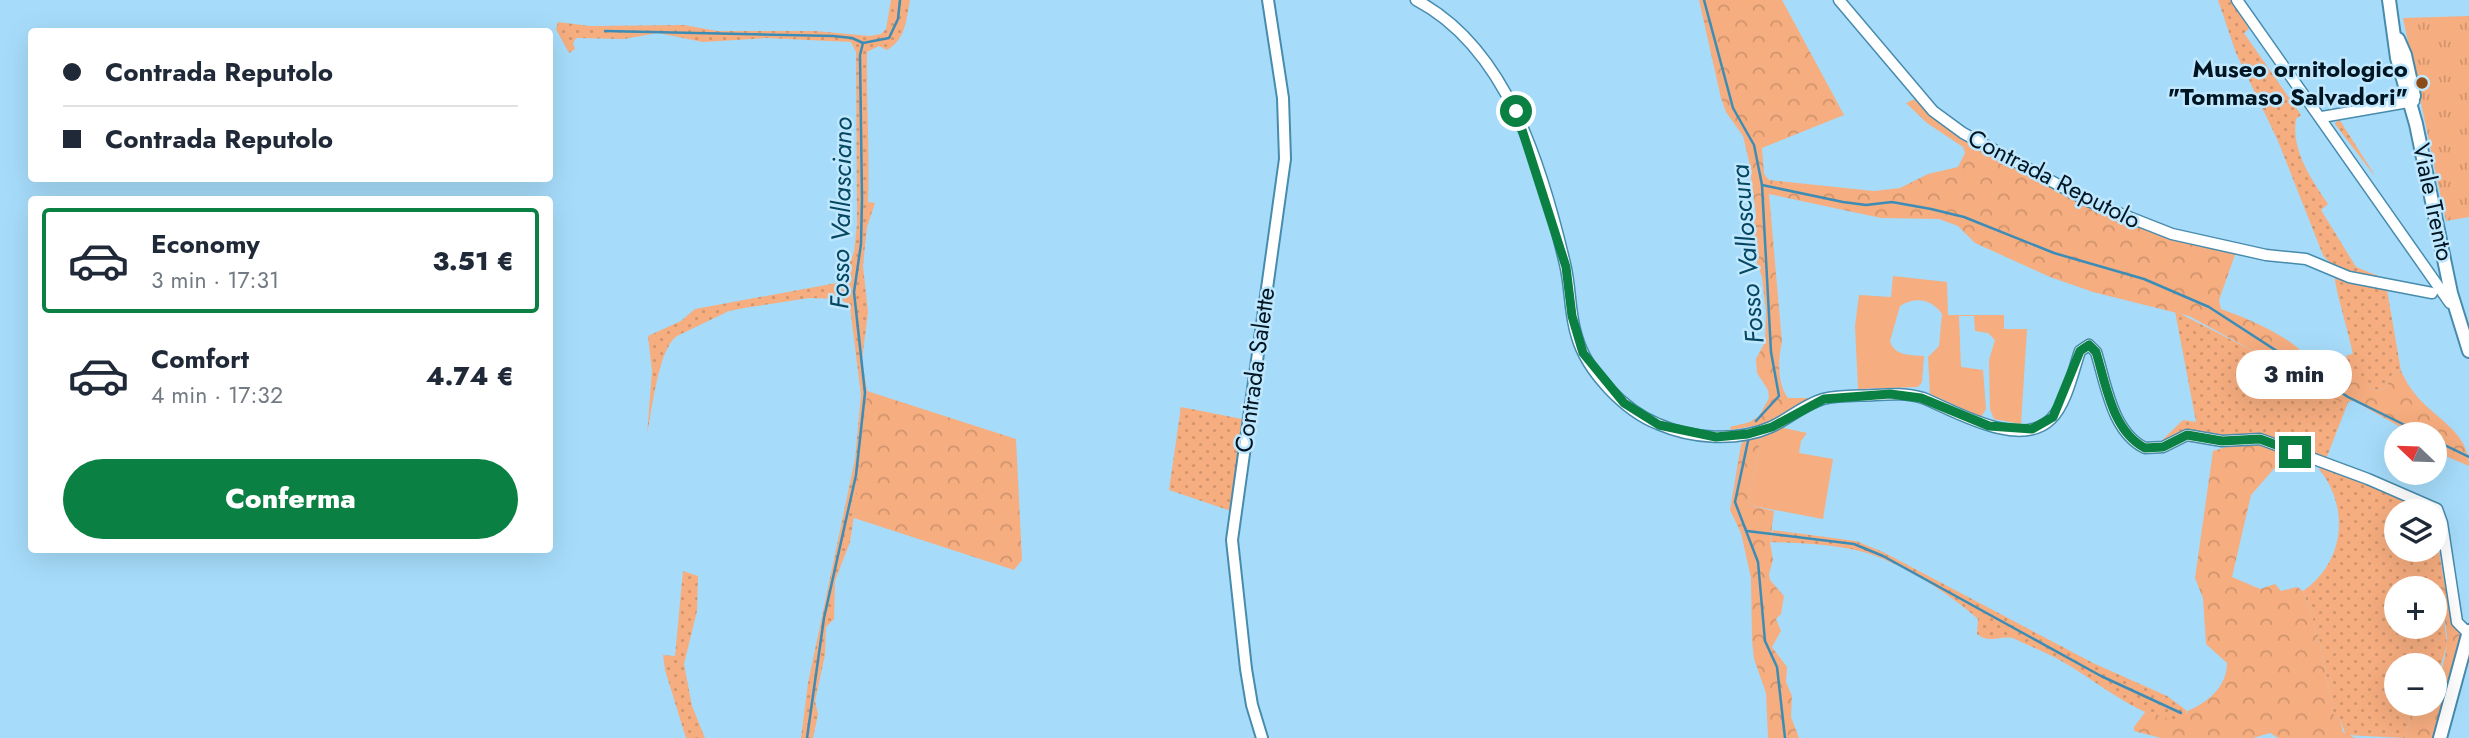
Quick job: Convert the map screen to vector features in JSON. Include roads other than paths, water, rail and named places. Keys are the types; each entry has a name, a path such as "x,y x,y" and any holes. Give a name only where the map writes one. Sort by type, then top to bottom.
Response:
{"main road":[{"name":"Contrada Salette","path":"1262,738 1252,705 1246,669 1232,540 1285,159 1283,98 1268,0"},
{"name":"Viale Trento","path":"2389,0 2395,33 2406,55 2441,286 2468,343"},
{"path":"2440,738 2469,633"},
{"path":"2456,673 2469,649"}],"street":[{"path":"1416,0 1458,30 1502,85 1516,111 1556,230 1566,267 1577,337 1583,353 1624,403 1640,416 1685,433 1727,436 1748,434 1772,427 1824,399 1890,394 1921,398 1989,426 2032,429 2053,417 2080,351 2089,345 2096,352 2119,422 2127,436 2145,448 2163,447 2187,435 2222,441 2250,438 2322,462 2437,509 2442,523 2456,622 2469,633"},
{"name":"Contrada Reputolo","path":"1839,0 1909,86 1933,111 1963,133 2088,201 2145,226 2266,255 2306,259 2349,277 2441,286"},
{"path":"2240,1 2441,286 2468,343"},
{"path":"2322,117 2411,101"}],"waterway":[{"name":"Fosso Vallasciano","path":"807,738 824,618 856,475 865,393 854,292 861,244 860,55 863,43 889,38 898,19 900,0"},
{"name":"Fosso Valloscura","path":"1704,0 1733,108 1754,145 1762,185 1771,352 1779,396 1756,421"},
{"path":"605,31 833,36 852,38 863,43"},
{"path":"1762,185 1843,202 1866,205 1892,202 1964,217 2054,253 2144,279 2209,307 2348,397 2399,422"},
{"name":"Fosso Valloscura","path":"1748,441 1735,502 1758,562 1765,641 1777,667 1785,738"},
{"path":"2447,446 2469,457"},
{"path":"1747,531 1854,544 1883,556 2101,676 2181,713"}],"place":[{"name":"Museo ornitologico \"Tommaso Salvadori\"","path":"2422,83"}]}
